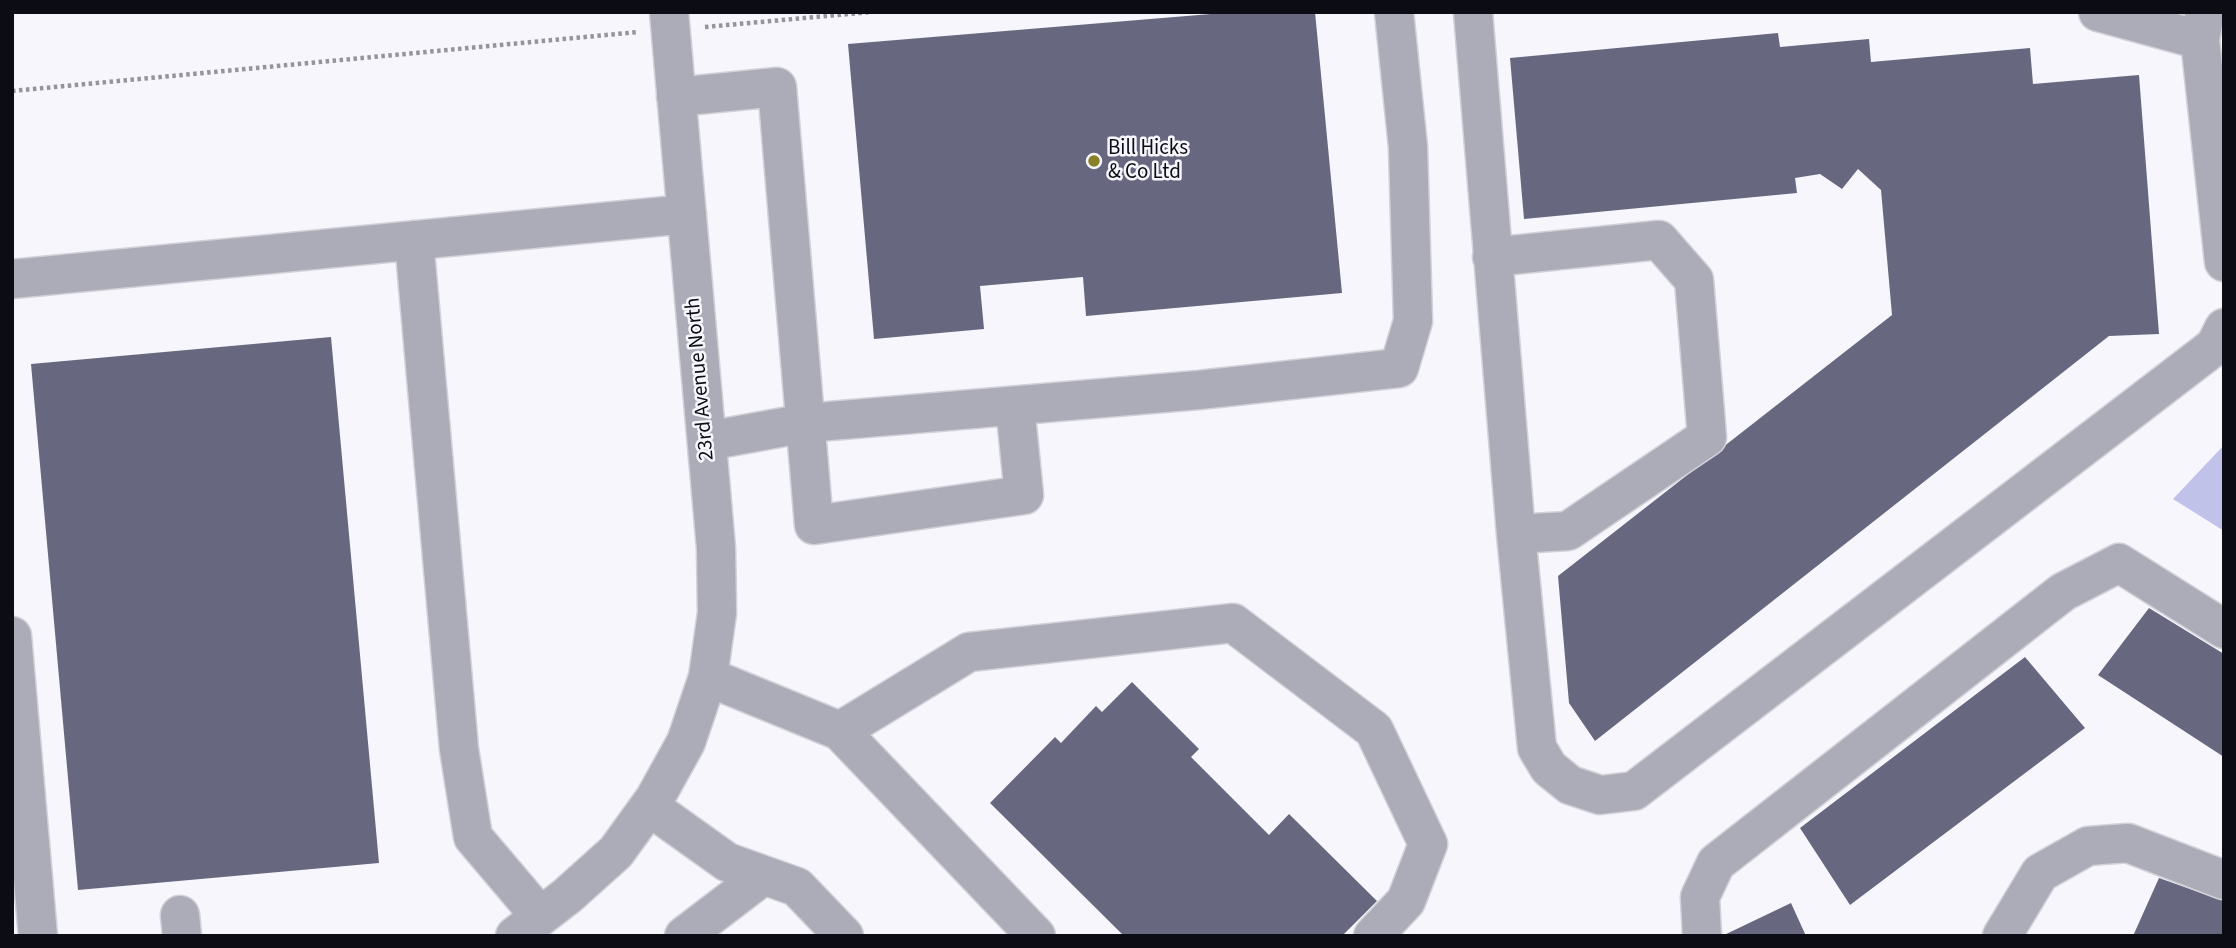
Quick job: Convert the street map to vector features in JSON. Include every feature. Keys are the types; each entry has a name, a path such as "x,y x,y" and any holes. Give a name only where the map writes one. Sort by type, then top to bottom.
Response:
{"street":[{"path":"706,441 806,423 1199,390 1399,368 1413,321 1408,146 1394,12"},
{"path":"1474,12 1492,257 1537,748 1549,768 1570,785 1600,795 1634,791 2215,346 2224,328"},
{"path":"2098,12 2203,26 2224,262"},
{"name":"23rd Avenue North","path":"528,926 616,852 650,807 686,742 708,677 717,613 716,548 669,24"},
{"path":"677,97 777,87 814,525 1024,495 1015,407"},
{"path":"12,279 687,214"},
{"path":"414,240 459,748 473,837 528,926"},
{"path":"1492,257 1659,240 1694,280 1707,437 1567,531 1516,534"},
{"path":"1702,936 1700,897 1716,863 2063,593 2119,563 2224,629"},
{"path":"840,730 969,652 1233,624 1374,730 1428,844 1406,901 1373,936"},
{"path":"12,636 38,936"},
{"path":"708,677 840,730 1036,936"},
{"path":"650,807 727,862 797,887 844,936"},
{"path":"2001,936 2040,873 2088,846 2128,843 2224,880"},
{"path":"684,936 764,875"}],"path":[{"path":"12,91 669,24 871,12"}],"shaded area":[{"path":"2224,445 2224,531 2173,499"}],"building":[{"name":"Bill Hicks & Co Ltd","path":"1235,12 1315,12 1342,293 1086,316 1083,277 980,286 984,329 874,339 848,44"},
{"path":"1778,33 1780,47 1869,39 1871,62 2030,48 2033,84 2139,75 2159,334 2109,336 1595,741 1569,703 1558,576 1892,315 1881,190 1858,169 1842,189 1820,174 1795,178 1797,193 1524,219 1510,58"},
{"path":"331,337 379,863 78,890 31,364"},
{"path":"2149,608 2224,654 2224,757 2098,675"},
{"path":"2025,657 2085,728 1850,905 1800,828"},
{"path":"1132,682 1199,749 1191,757 1269,835 1289,814 1377,901 1342,936 1124,936 990,803 1055,737 1061,743 1096,706 1102,712"},
{"path":"2159,878 2224,901 2224,936 2133,936"},
{"path":"1791,903 1806,936 1722,936"}],"place":[{"name":"Bill Hicks & Co Ltd","path":"1094,161"}]}
